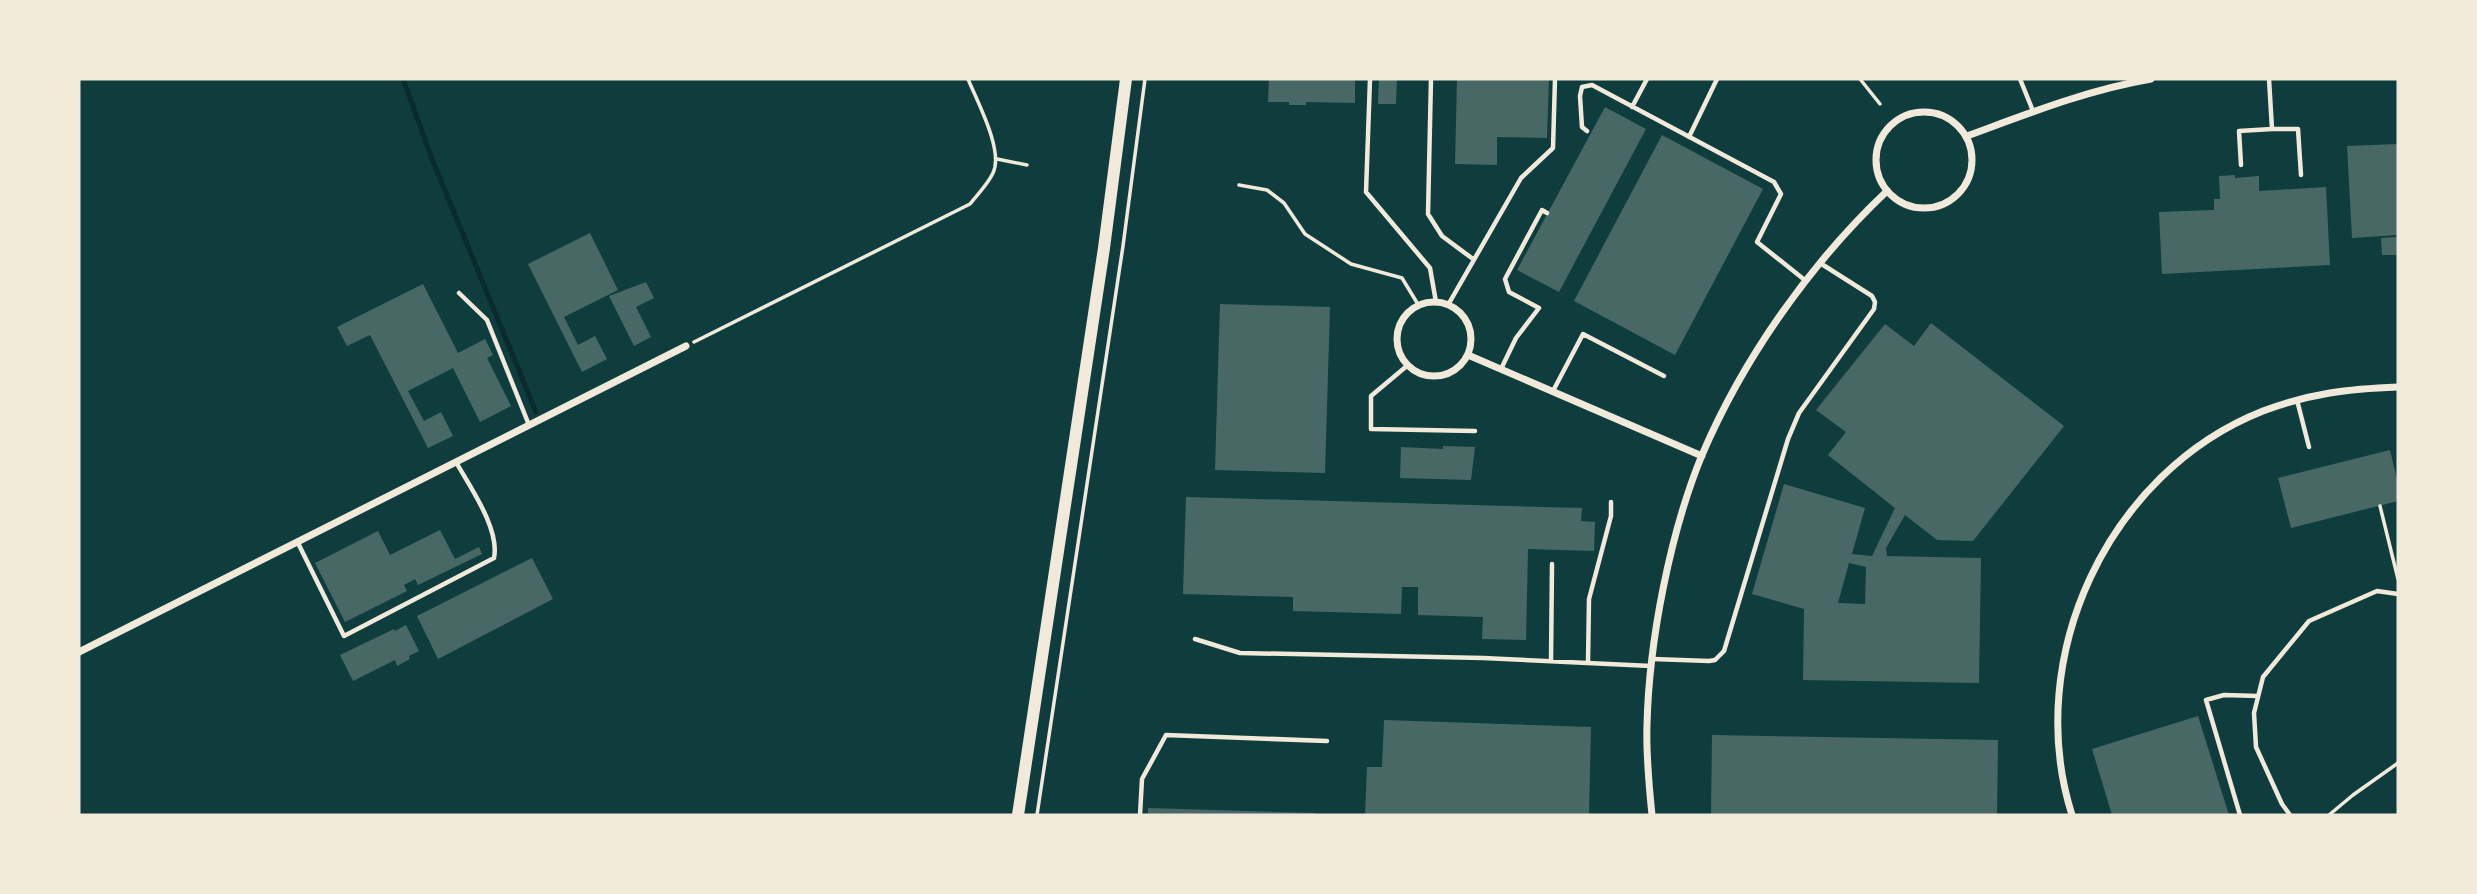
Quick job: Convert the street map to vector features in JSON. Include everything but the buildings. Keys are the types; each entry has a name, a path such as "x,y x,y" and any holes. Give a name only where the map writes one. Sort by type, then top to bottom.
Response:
{"main road":[{"path":"1018,815 1100,276 1126,79"}],"street":[{"path":"1967,136 2034,111 2117,85 2151,79"},
{"path":"1918,112 1933,112 1947,117 1967,136 1972,151 1972,165 1965,185 1951,201 1938,206 1910,206 1898,201 1887,191 1876,164 1877,149 1891,124 1918,112"},
{"path":"1652,815 1646,726 1663,588 1679,525 1702,456 1753,358 1806,282 1856,221 1887,191"},
{"path":"1436,302 1448,305 1466,320 1471,331 1468,355 1452,372 1429,376 1408,365 1401,356 1398,333 1409,312 1419,306 1436,302"},
{"path":"79,652 686,346"},
{"path":"1468,355 1702,456"},
{"path":"2072,815 2065,793 2057,731 2060,674 2072,619 2096,564 2130,510 2175,463 2213,437 2260,412 2297,399 2339,390 2398,387"}],"lane":[{"path":"1370,79 1366,192 1430,268 1436,302"},
{"path":"1431,79 1428,214 1442,236 1473,259"},
{"path":"1448,305 1521,178 1553,148 1555,79"},
{"path":"1632,107 1647,79"},
{"path":"1689,136 1717,79"},
{"path":"2020,79 2034,111"},
{"path":"2269,79 2272,130"},
{"path":"1587,131 1582,127 1580,96 1582,87 1592,85 1774,182 1781,194 1757,242 1806,282"},
{"path":"2241,165 2239,131 2298,129 2301,175"},
{"path":"1501,369 1517,338 1539,308 1509,292 1505,279 1542,210 1547,213"},
{"path":"1195,639 1240,653 1588,663 1715,660 1724,651 1788,439 1799,413 1874,309 1872,296 1820,263"},
{"path":"459,293 487,320 529,425"},
{"path":"1553,391 1583,334 1664,376"},
{"path":"1408,365 1371,396 1371,429 1475,431"},
{"path":"2297,399 2309,447"},
{"path":"298,543 344,636 494,558 493,535 488,522 456,462"},
{"path":"1588,663 1589,599 1611,516 1611,502"},
{"path":"1550,661 1552,564"},
{"path":"2290,815 2282,804 2256,747 2254,713 2263,677 2309,621 2377,591 2398,594"},
{"path":"2240,815 2206,701 2224,695 2258,696"},
{"path":"1140,815 1142,779 1166,735 1327,741"}],"path":[{"path":"686,346 970,204 993,174 997,159 988,126 968,79"},
{"path":"1037,815 1123,246 1145,79"},
{"path":"1860,79 1880,104"},
{"path":"997,159 1027,165"},
{"path":"1239,185 1267,190 1284,203 1305,234 1351,264 1402,278 1419,306"},
{"path":"2380,506 2398,579"},
{"path":"2329,815 2398,763"}],"waterway":[{"path":"403,79 432,159 536,412"}]}
